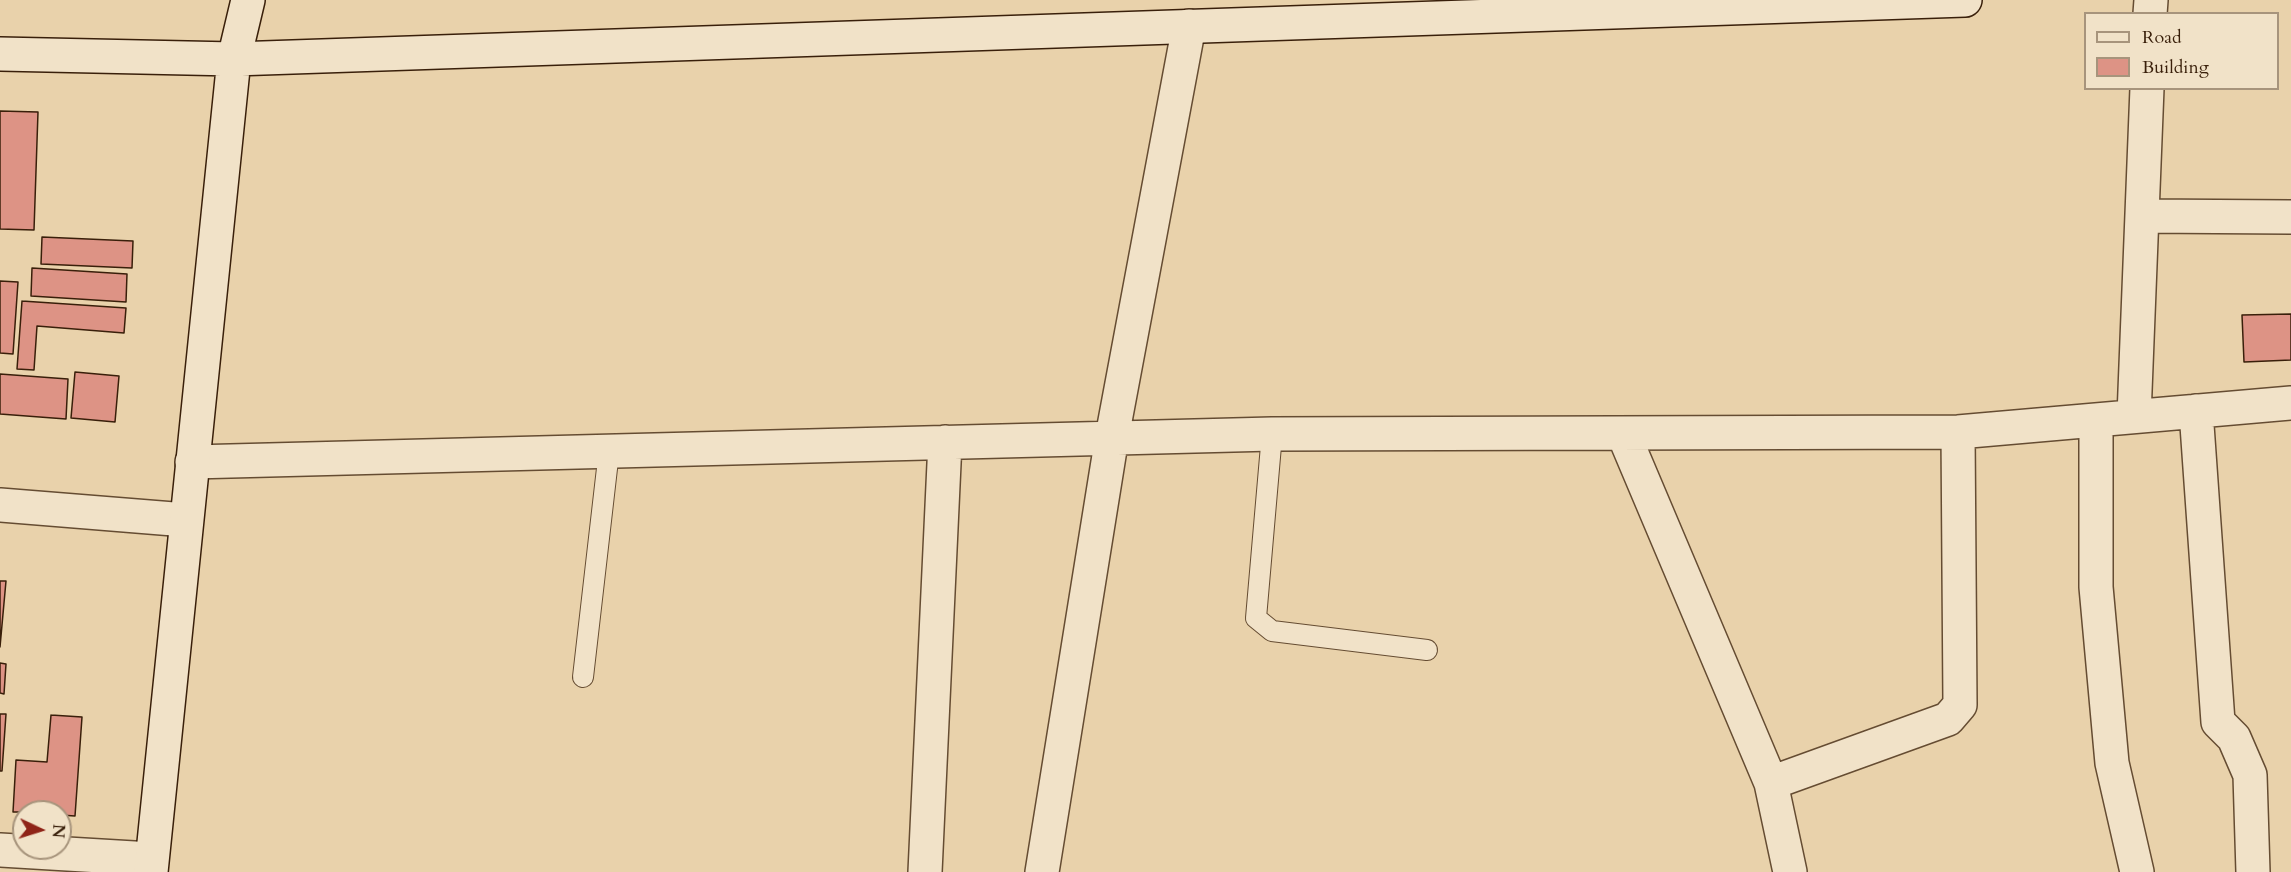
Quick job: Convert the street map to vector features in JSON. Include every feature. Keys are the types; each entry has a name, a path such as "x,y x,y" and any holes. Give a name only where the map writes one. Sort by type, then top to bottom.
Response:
{"street":[{"path":"0,850 151,866 234,59 248,0"},
{"path":"0,54 234,59 1191,13 1965,0"},
{"path":"1042,872 1112,437 1191,13"},
{"path":"2134,416 2147,90"},
{"path":"2142,216 2291,217"},
{"path":"192,462 1272,434 1958,432 2291,404"},
{"path":"2196,411 2218,722 2234,738 2250,776 2253,872"},
{"path":"2096,420 2096,586 2112,763 2137,872"},
{"path":"1772,783 1948,719 1960,705 1958,432"},
{"path":"1623,433 1772,783 1790,872"},
{"path":"925,872 945,442"},
{"path":"0,505 186,520"}],"lane":[{"path":"1272,434 1256,618 1272,631 1427,650"},
{"path":"583,677 609,451"}],"building":[{"path":"0,111 38,112 34,230 0,229"},
{"path":"42,237 133,241 132,268 41,264"},
{"path":"32,268 127,274 126,302 31,296"},
{"path":"0,281 18,282 13,354 0,353"},
{"path":"22,301 126,308 124,333 37,326 34,370 17,369"},
{"path":"2291,314 2291,360 2244,362 2242,315"},
{"path":"75,372 119,376 115,422 71,418"},
{"path":"0,374 68,379 66,419 0,414"},
{"path":"0,581 6,581 0,647"},
{"path":"0,663 6,664 4,694 0,693"},
{"path":"0,714 6,714 2,771 0,771"},
{"path":"51,715 82,717 75,816 72,816 72,800 14,800 16,760 47,762"}]}
